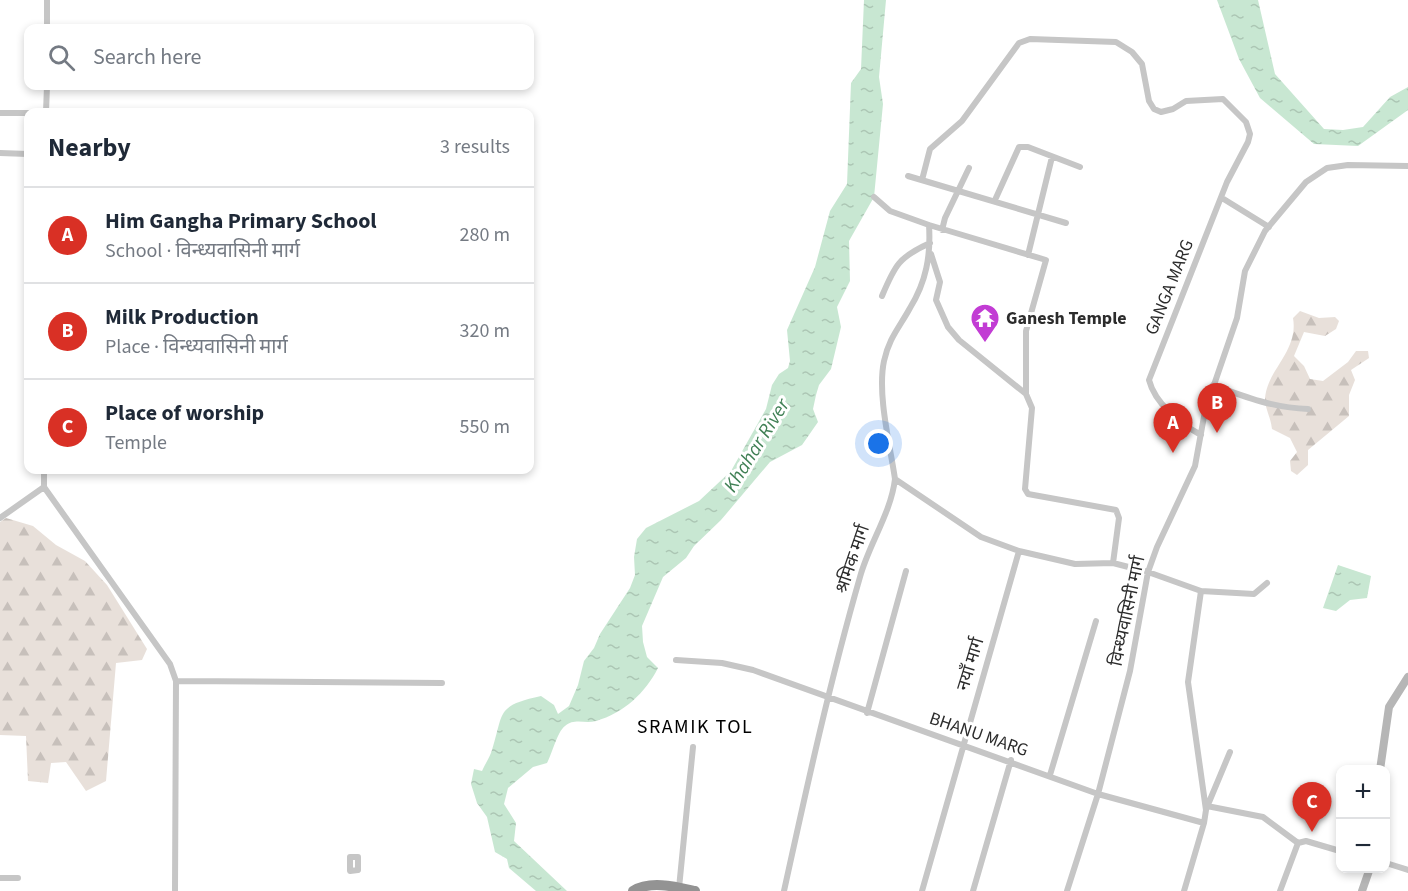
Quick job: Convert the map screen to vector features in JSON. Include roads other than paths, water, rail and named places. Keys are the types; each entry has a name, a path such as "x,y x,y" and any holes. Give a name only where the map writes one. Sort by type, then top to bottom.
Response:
{"highway":[{"path":"633,891 643,887 695,891"}],"main road":[{"path":"1381,765 1389,707 1408,676"},
{"path":"1362,891 1368,873"}],"street":[{"path":"47,0 47,24"},
{"name":"GANGA MARG","path":"921,180 930,149 962,121 1019,43 1030,39 1116,42 1132,52 1142,63 1149,101 1154,109 1168,111 1186,101 1223,99 1245,122 1250,134 1149,380 1151,390 1158,400 1188,428 1201,435"},
{"path":"46,90 46,108"},
{"path":"0,113 24,113"},
{"path":"995,200 1019,147 1028,147 1080,167"},
{"path":"0,153 24,154"},
{"path":"1028,255 1052,157"},
{"name":"विन्ध्यवासिनी मार्ग","path":"1067,891 1098,794 1130,671 1148,572 1157,547 1195,466 1213,385 1237,318 1245,271 1269,226 1306,182 1327,168 1348,165 1408,166"},
{"path":"942,230 969,168"},
{"path":"908,176 995,200 1066,223"},
{"path":"874,197 890,212 942,230 1046,260 1026,331 1026,394 1032,408 1024,489 1028,494 1116,510 1119,518 1113,563"},
{"path":"1222,198 1269,226"},
{"name":"श्रमिक मार्ग","path":"784,891 827,698 861,574 893,494 895,479 883,392 883,363 893,332 923,285 931,254 929,225"},
{"path":"882,296 893,268 906,254 930,243"},
{"path":"931,254 940,282 936,300 948,327 959,340 1026,394"},
{"path":"1213,385 1255,400 1287,408 1308,409"},
{"path":"44,474 44,487 170,664 176,681 175,891"},
{"path":"895,479 981,537 1019,551 1075,564 1113,563 1148,572 1201,591 1231,595 1254,594 1267,583"},
{"path":"0,518 44,487"},
{"name":"नयाँ मार्ग","path":"922,891 962,743 1019,551"},
{"path":"867,713 906,571"},
{"path":"1184,891 1204,824 1206,808 1188,682 1201,591"},
{"path":"1050,775 1096,621"},
{"name":"BHANU MARG","path":"676,660 722,663 753,669 803,686 867,713 1011,760 1098,794 1204,824"},
{"path":"176,681 442,683"},
{"path":"679,888 693,747"},
{"path":"1206,808 1230,752"},
{"path":"974,891 1011,760"},
{"path":"1206,808 1263,817 1298,843"},
{"path":"1298,843 1306,841 1336,849"},
{"path":"1280,891 1298,843"},
{"path":"1390,864 1408,870"},
{"path":"0,878 18,878"}],"water":[{"name":"Khahar River","path":"864,0 886,0 879,77 883,104 874,197 849,241 850,281 837,307 841,327 831,369 819,385 816,395 813,409 818,422 802,445 770,462 721,520 694,546 686,558 663,577 642,626 647,657 658,668 647,686 633,701 616,713 596,721 572,722 565,726 557,738 547,763 533,767 508,788 504,804 516,823 514,841 567,891 536,891 509,868 507,859 495,852 487,817 477,803 471,784 474,769 482,771 491,753 501,718 509,707 541,696 554,705 558,714 569,706 578,685 584,661 630,588 635,575 634,557 637,539 646,528 699,501 731,471 766,409 772,385 779,374 788,368 790,361 787,330 815,267 830,211 847,184 851,83 861,69"},
{"path":"1217,0 1258,0 1275,74 1324,129 1343,130 1363,127 1390,97 1408,87 1408,110 1358,146 1314,144 1260,98 1239,59"},
{"path":"1338,565 1371,576 1367,598 1350,600 1336,611 1323,608"}],"place":[{"name":"Ganesh Temple","path":"985,344"},
{"name":"Milk Production","path":"1217,433"},
{"name":"Him Gangha Primary School","path":"1173,453"},
{"name":"Place of worship","path":"1312,832"}],"district":[{"name":"SRAMIK TOL","path":"695,726"}]}
